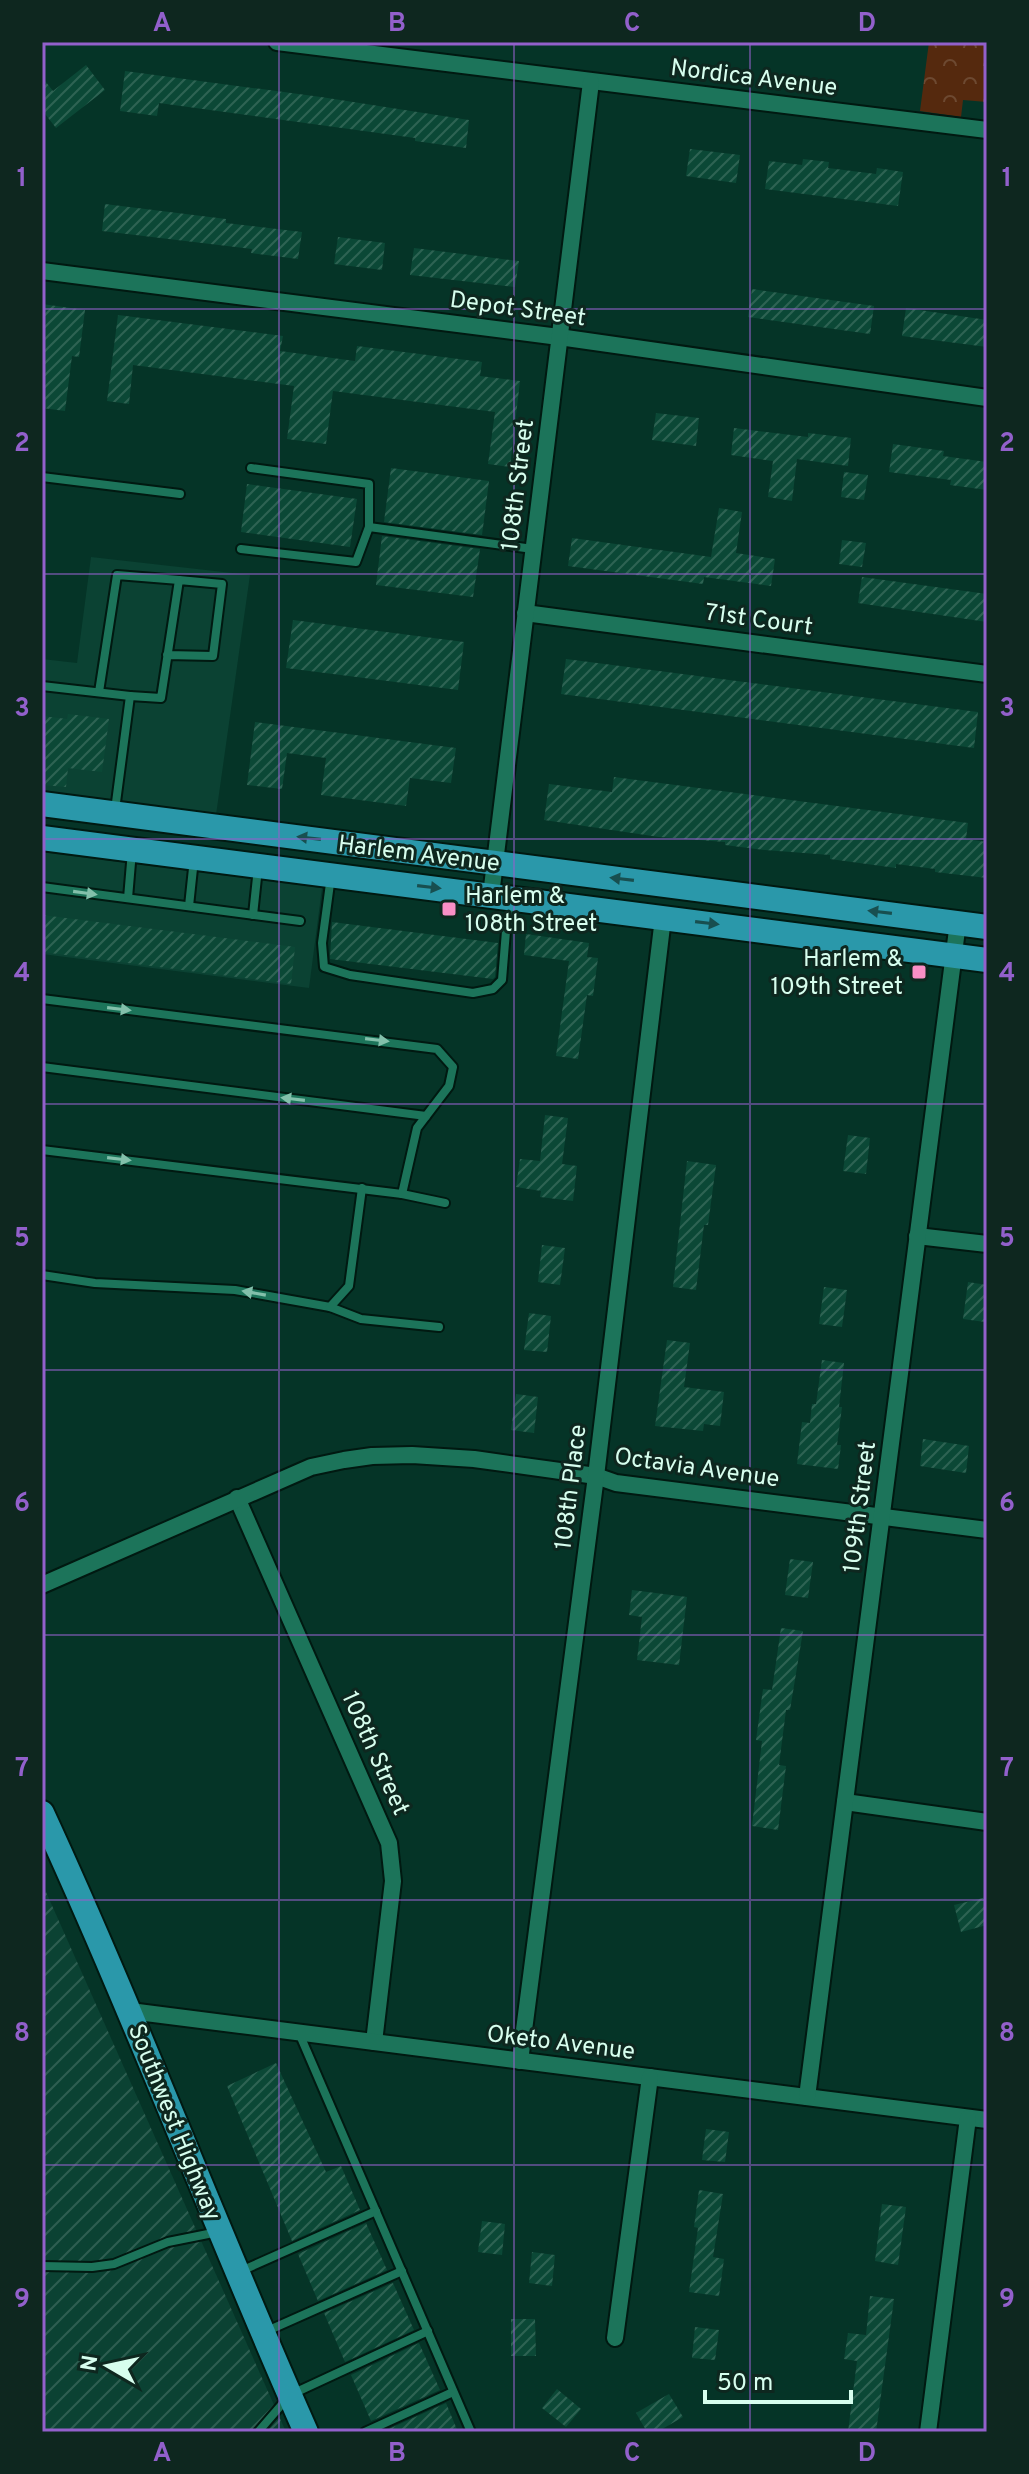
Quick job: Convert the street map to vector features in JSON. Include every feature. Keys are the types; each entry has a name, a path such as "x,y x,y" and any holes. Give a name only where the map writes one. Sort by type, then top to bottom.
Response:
{"main road":[{"name":"Harlem Avenue","path":"42,804 987,927"},
{"name":"Harlem Avenue","path":"42,838 987,960"},
{"name":"Southwest Highway","path":"42,1813 130,2011 219,2232 306,2432"}],"street":[{"name":"Nordica Avenue","path":"277,42 987,130"},
{"name":"108th Street","path":"502,896 494,862 591,82"},
{"name":"Depot Street","path":"42,271 559,337 987,398"},
{"name":"71st Court","path":"525,613 987,674"},
{"name":"108th Place","path":"520,2061 596,1476 663,918"},
{"name":"109th Street","path":"807,2097 958,922"},
{"path":"917,1236 987,1244"},
{"name":"Octavia Avenue","path":"42,1585 311,1467 372,1456 474,1459 596,1476 616,1483 987,1530"},
{"name":"108th Street","path":"237,1498 389,1843 393,1881 374,2042"},
{"path":"845,1802 987,1822"},
{"name":"Oketo Avenue","path":"130,2011 987,2120"},
{"path":"615,2338 650,2077"},
{"path":"928,2432 968,2118"}],"lane":[{"path":"241,549 356,562 369,527 369,484 251,468"},
{"path":"42,477 180,494"},
{"path":"369,527 533,549"},
{"path":"99,692 117,575 222,584 213,656 167,655"},
{"path":"42,686 161,698 179,580"},
{"path":"115,813 130,696"},
{"path":"128,898 132,849"},
{"path":"189,906 194,857"},
{"path":"253,915 259,865"},
{"path":"331,875 322,943 324,967 350,975 473,993 493,989 502,980 506,931 502,896"},
{"path":"42,887 300,921"},
{"path":"42,999 437,1049 453,1067 449,1086 417,1128 402,1194"},
{"path":"42,1067 426,1116"},
{"path":"42,1150 362,1188 445,1203"},
{"path":"330,1307 349,1286 362,1188"},
{"path":"42,1275 95,1283 235,1290 330,1307 361,1319 439,1327"},
{"path":"299,2033 471,2432"},
{"path":"237,2273 376,2211"},
{"path":"42,2266 114,2264 168,2242 219,2232"},
{"path":"263,2333 402,2271"},
{"path":"258,2432 290,2395 428,2331"},
{"path":"365,2432 453,2392"}],"shaded area":[{"path":"91,557 250,575 216,815 42,792 42,659 77,663"},
{"path":"42,852 322,888 309,988 42,954"},
{"path":"42,1883 286,2432 42,2432"}],"green space":[{"path":"929,42 987,42 987,102 963,100 961,117 920,111"}],"building":[{"path":"86,65 105,90 56,128 42,110 42,77 53,91"},
{"path":"125,71 469,120 466,148 415,141 415,138 159,103 157,116 120,111"},
{"path":"690,149 740,155 736,183 686,176"},
{"path":"803,159 829,162 828,168 876,174 877,168 903,172 898,206 765,189 769,161 802,165"},
{"path":"105,204 302,232 298,259 251,253 252,249 102,231"},
{"path":"338,237 385,243 382,270 334,264"},
{"path":"414,248 519,261 515,287 410,275"},
{"path":"752,289 874,306 870,334 748,317"},
{"path":"42,304 85,310 79,357 72,356 65,411 42,408"},
{"path":"906,308 987,320 987,347 902,336"},
{"path":"118,315 283,336 280,351 355,361 357,346 482,362 480,376 520,381 510,467 488,464 495,412 333,391 326,444 287,439 294,386 133,365 129,404 107,401"},
{"path":"656,413 699,418 696,446 652,440"},
{"path":"734,428 808,437 808,433 851,438 848,466 797,459 792,501 768,497 773,461 731,455"},
{"path":"893,444 944,451 943,456 987,462 987,490 950,485 951,480 889,472"},
{"path":"391,468 489,481 482,535 384,522"},
{"path":"844,472 868,475 864,500 841,497"},
{"path":"247,484 357,499 350,547 241,532"},
{"path":"719,508 742,512 736,553 775,559 771,586 704,577 703,584 568,566 572,538 711,557"},
{"path":"382,536 480,549 473,597 376,585"},
{"path":"842,540 866,543 862,567 839,564"},
{"path":"862,577 987,594 987,622 858,603"},
{"path":"293,620 464,642 458,690 286,668"},
{"path":"566,659 978,712 974,748 561,694"},
{"path":"68,714 109,719 102,772 68,768 66,787 42,785 42,716 67,719"},
{"path":"255,722 456,748 451,783 410,778 406,806 321,795 326,758 287,753 282,789 247,785"},
{"path":"614,777 968,823 966,839 987,842 987,878 896,864 896,868 830,859 830,855 765,850 725,845 725,842 659,837 544,820 549,784 612,792"},
{"path":"42,915 295,947 291,984 42,952"},
{"path":"332,922 498,943 495,977 330,959"},
{"path":"526,934 589,943 587,957 598,958 593,996 587,995 578,1059 556,1056 569,961 524,955"},
{"path":"545,1115 568,1118 562,1164 577,1166 573,1201 540,1197 541,1191 516,1187 520,1159 540,1161"},
{"path":"848,1135 870,1138 866,1174 843,1171"},
{"path":"687,1161 716,1165 696,1290 673,1287"},
{"path":"542,1245 565,1248 560,1285 538,1282"},
{"path":"968,1282 987,1285 985,1322 963,1319"},
{"path":"824,1287 847,1290 842,1327 819,1324"},
{"path":"529,1313 551,1316 547,1352 524,1350"},
{"path":"667,1340 690,1343 684,1387 724,1392 720,1426 704,1424 703,1431 655,1426"},
{"path":"822,1360 844,1363 839,1407 842,1407 837,1445 841,1445 838,1469 797,1464 802,1422 810,1423"},
{"path":"516,1394 538,1397 534,1433 511,1430"},
{"path":"923,1439 969,1446 966,1473 920,1466"},
{"path":"790,1559 813,1562 808,1598 785,1595"},
{"path":"632,1590 687,1597 679,1665 637,1660 642,1617 629,1615"},
{"path":"781,1628 803,1631 790,1710 786,1710 779,1765 786,1766 778,1830 752,1826 762,1741 756,1740 763,1689 772,1690"},
{"path":"987,1897 987,1925 961,1932 954,1905"},
{"path":"276,2063 326,2172 341,2166 360,2210 292,2241 227,2086"},
{"path":"706,2129 729,2132 725,2162 702,2160"},
{"path":"699,2190 723,2194 713,2257 724,2259 719,2296 689,2292 698,2228 694,2227"},
{"path":"882,2204 906,2207 898,2265 875,2261"},
{"path":"482,2221 505,2224 502,2255 478,2252"},
{"path":"366,2223 387,2270 318,2301 298,2254"},
{"path":"532,2252 555,2255 552,2286 529,2283"},
{"path":"393,2283 414,2330 345,2362 324,2313"},
{"path":"870,2296 894,2299 876,2432 848,2432 857,2361 844,2359 848,2333 866,2335"},
{"path":"511,2319 535,2319 536,2356 511,2356"},
{"path":"695,2327 719,2330 715,2360 692,2358"},
{"path":"419,2343 440,2390 371,2421 351,2375"},
{"path":"557,2389 581,2409 566,2427 542,2408"},
{"path":"669,2394 683,2417 657,2432 647,2432 636,2413"},
{"path":"446,2403 458,2432 382,2432"}],"place":[{"name":"Harlem & 108th Street","path":"449,909"},
{"name":"Harlem & 109th Street","path":"919,972"}]}
